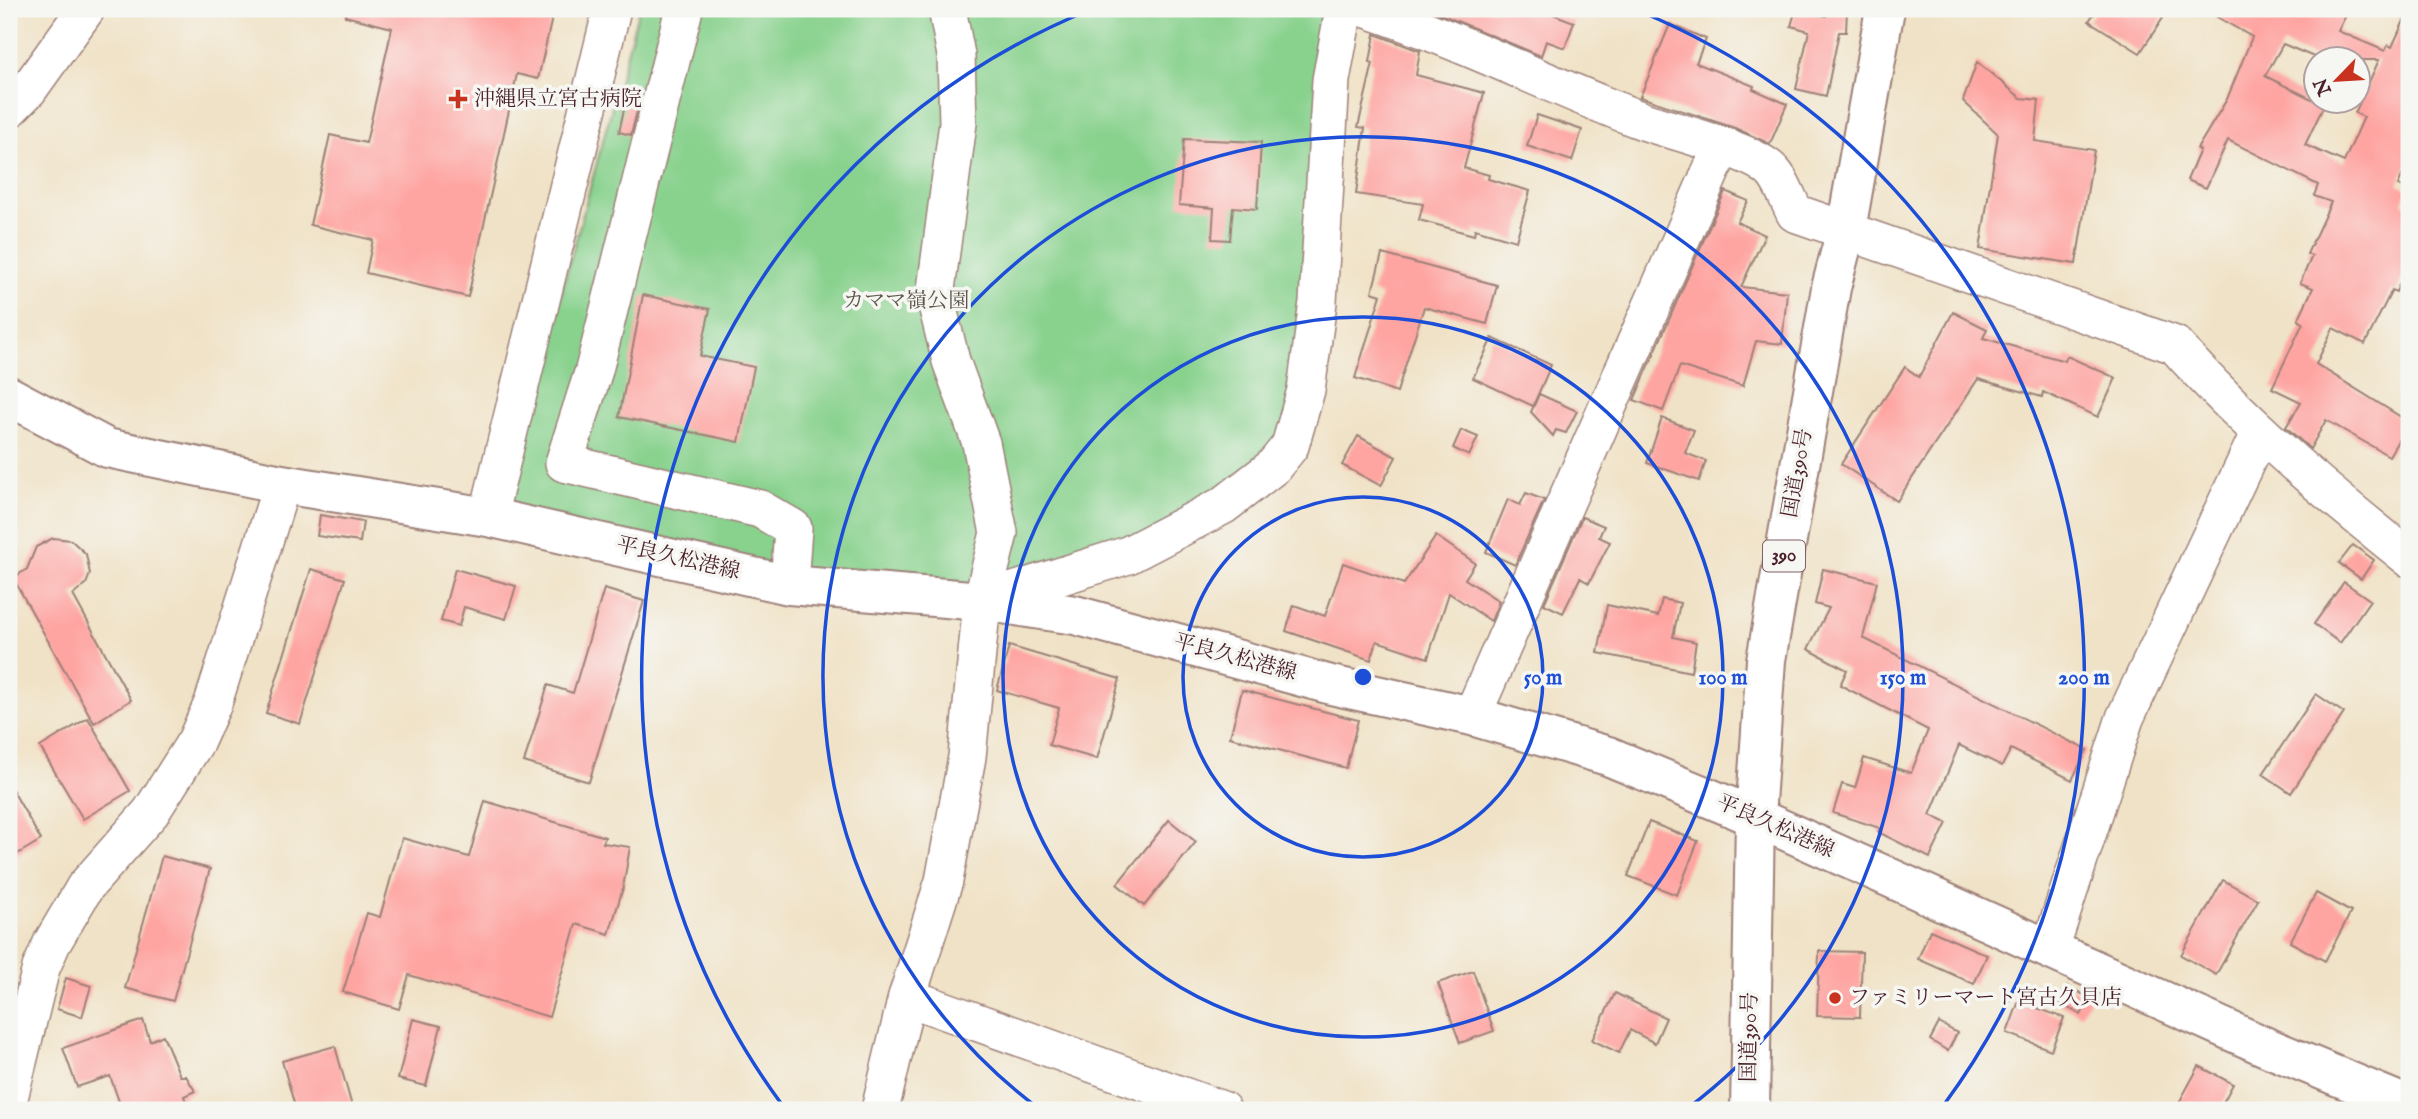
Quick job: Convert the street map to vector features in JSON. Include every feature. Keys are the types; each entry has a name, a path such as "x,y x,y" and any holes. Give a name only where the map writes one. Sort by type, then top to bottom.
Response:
{"main road":[{"name":"国道390号","path":"1749,1110 1755,817 1766,660 1831,288 1846,230 1885,9"},
{"name":"平良久松港線","path":"9,396 107,448 282,484 488,517 789,585 982,601 1075,615 1331,685 1472,716 1608,756 1755,817 2264,1046 2409,1106"}],"street":[{"path":"9,109 28,90 86,9"},
{"path":"488,517 612,9"},
{"path":"684,9 594,370 564,463 760,509 793,527 789,585"},
{"path":"880,1110 907,997 944,881 967,757 982,601 999,533 981,443 951,361 935,297 958,123 956,55 947,9"},
{"path":"982,601 1128,555 1224,505 1273,467 1290,446 1306,390 1318,302 1331,80 1344,9"},
{"path":"1367,9 1440,33 1639,120 1722,146 1772,171 1795,213 2175,345 2206,380 2260,432 2409,558"},
{"path":"1472,716 1722,146"},
{"path":"2050,949 2125,718 2260,432"},
{"path":"9,1098 41,968 52,943 85,887 151,812 197,741 213,703 282,484"},
{"path":"907,997 1222,1110"}],"green space":[{"name":"カママ嶺公園","path":"639,9 1344,9 1290,446 1215,509 996,603 789,585 503,506"}],"building":[{"path":"346,9 554,9 538,79 517,74 468,297 366,273 373,240 310,225 330,135 366,143 392,28 345,16"},
{"path":"1428,9 1540,9 1574,22 1565,48 1546,41 1541,56"},
{"path":"1796,9 1826,16 1827,9 1847,9 1846,32 1839,32 1826,96 1796,89 1809,31 1791,26"},
{"path":"2097,9 2155,9 2165,15 2140,53 2089,21"},
{"path":"2203,9 2349,9 2338,31 2385,51 2388,45 2392,47 2409,10 2409,161 2398,185 2408,189 2403,203 2409,206 2409,263 2396,292 2392,290 2365,344 2333,328 2316,364 2409,422 2389,456 2326,420 2310,449 2286,427 2301,402 2272,388 2303,323 2298,320 2313,288 2300,283 2312,256 2307,254 2331,202 2314,196 2318,185 2228,140 2206,188 2187,180 2200,150 2197,149 2227,99 2252,37"},
{"path":"1670,24 1706,39 1696,63 1754,86 1753,89 1787,104 1770,144 1735,128 1640,97"},
{"path":"1375,34 1420,51 1416,75 1484,93 1464,168 1489,175 1488,179 1530,191 1516,241 1475,229 1474,235 1419,220 1423,204 1356,194 1365,128 1358,127 1373,63 1370,62"},
{"path":"1977,62 2021,98 2039,100 2035,141 2094,150 2076,264 1980,249 1998,134 1963,101"},
{"path":"626,100 639,103 631,135 619,132"},
{"path":"1537,115 1582,130 1572,161 1527,146"},
{"path":"1184,139 1261,142 1257,209 1233,207 1230,240 1212,239 1214,208 1179,205"},
{"path":"1725,191 1748,201 1737,222 1765,235 1741,287 1787,292 1782,344 1756,341 1743,386 1680,366 1663,411 1634,400"},
{"path":"1382,254 1497,285 1487,324 1424,307 1397,392 1355,378 1381,295 1372,292"},
{"path":"643,295 710,309 700,356 754,367 739,442 619,417"},
{"path":"1953,312 1987,329 1983,338 2065,361 2067,356 2116,378 2098,417 2043,392 2042,397 1978,379 1897,501 1841,464 1905,367 1919,377"},
{"path":"1492,338 1551,365 1533,406 1473,378"},
{"path":"1539,394 1577,411 1566,433 1556,430 1553,436 1531,412"},
{"path":"1662,418 1694,430 1685,453 1706,461 1699,481 1647,463"},
{"path":"1461,430 1478,437 1469,456 1453,448"},
{"path":"1358,436 1396,457 1381,486 1342,465"},
{"path":"1526,493 1544,500 1515,565 1486,552 1508,499 1520,505"},
{"path":"320,515 363,522 360,542 317,536"},
{"path":"1582,517 1604,526 1599,537 1610,542 1589,583 1580,578 1563,613 1544,604"},
{"path":"1436,536 1475,563 1465,579 1499,601 1491,621 1449,593 1428,658 1377,641 1371,660 1286,631 1294,605 1325,616 1343,563 1404,584"},
{"path":"53,538 71,540 86,554 90,574 86,584 73,595 131,700 94,723 13,578 27,569 36,547"},
{"path":"2353,545 2374,560 2361,579 2339,563"},
{"path":"311,569 345,579 300,724 266,713"},
{"path":"455,569 516,586 506,619 464,607 459,626 441,621"},
{"path":"1823,569 1877,582 1863,638 2087,750 2072,780 2011,749 2002,766 1959,745 1930,815 1947,823 1930,858 1878,832 1880,828 1833,813 1842,784 1855,788 1864,758 1911,773 1928,730 1840,685 1847,670 1808,649 1829,608 1815,604"},
{"path":"2344,582 2370,600 2340,643 2314,624"},
{"path":"604,589 644,601 589,782 524,762 548,685 573,693"},
{"path":"1662,599 1680,603 1673,637 1696,642 1691,672 1598,653 1607,605 1658,616"},
{"path":"1009,646 1120,679 1097,759 1049,745 1059,708 997,690"},
{"path":"1242,690 1358,720 1346,768 1230,737"},
{"path":"2316,694 2344,713 2291,793 2263,774"},
{"path":"88,718 130,791 83,819 40,747"},
{"path":"9,784 41,840 9,859"},
{"path":"485,801 605,837 603,843 630,847 623,888 609,934 576,924 549,1017 409,975 399,1009 343,992 367,913 380,917 402,838 469,857"},
{"path":"1169,820 1196,842 1144,906 1117,884"},
{"path":"1649,822 1698,841 1677,895 1628,876"},
{"path":"162,856 210,869 173,1001 125,988"},
{"path":"2223,880 2258,900 2216,975 2181,955"},
{"path":"2316,893 2351,912 2325,961 2290,942"},
{"path":"1930,930 1987,955 1974,984 1918,959"},
{"path":"1819,951 1862,952 1860,1017 1817,1016"},
{"path":"1473,971 1494,1031 1460,1043 1438,983"},
{"path":"66,978 91,986 82,1017 57,1009"},
{"path":"2067,986 2090,998 2081,1015 2059,1003"},
{"path":"1615,993 1666,1018 1655,1043 1630,1030 1619,1053 1592,1040"},
{"path":"2019,1001 2064,1018 2051,1050 2007,1033"},
{"path":"413,1019 441,1026 426,1086 398,1079"},
{"path":"143,1020 150,1041 163,1035 180,1076 186,1076 195,1091 184,1096 189,1110 122,1110 110,1076 77,1087 63,1048"},
{"path":"1939,1023 1957,1033 1948,1051 1930,1040"},
{"path":"335,1046 353,1110 296,1110 282,1061"},
{"path":"2199,1066 2233,1084 2219,1110 2175,1110"}],"place":[{"name":"沖縄県立宮古病院","path":"458,99"},
{"name":"ファミリーマート宮古久貝店","path":"1835,998"}]}
